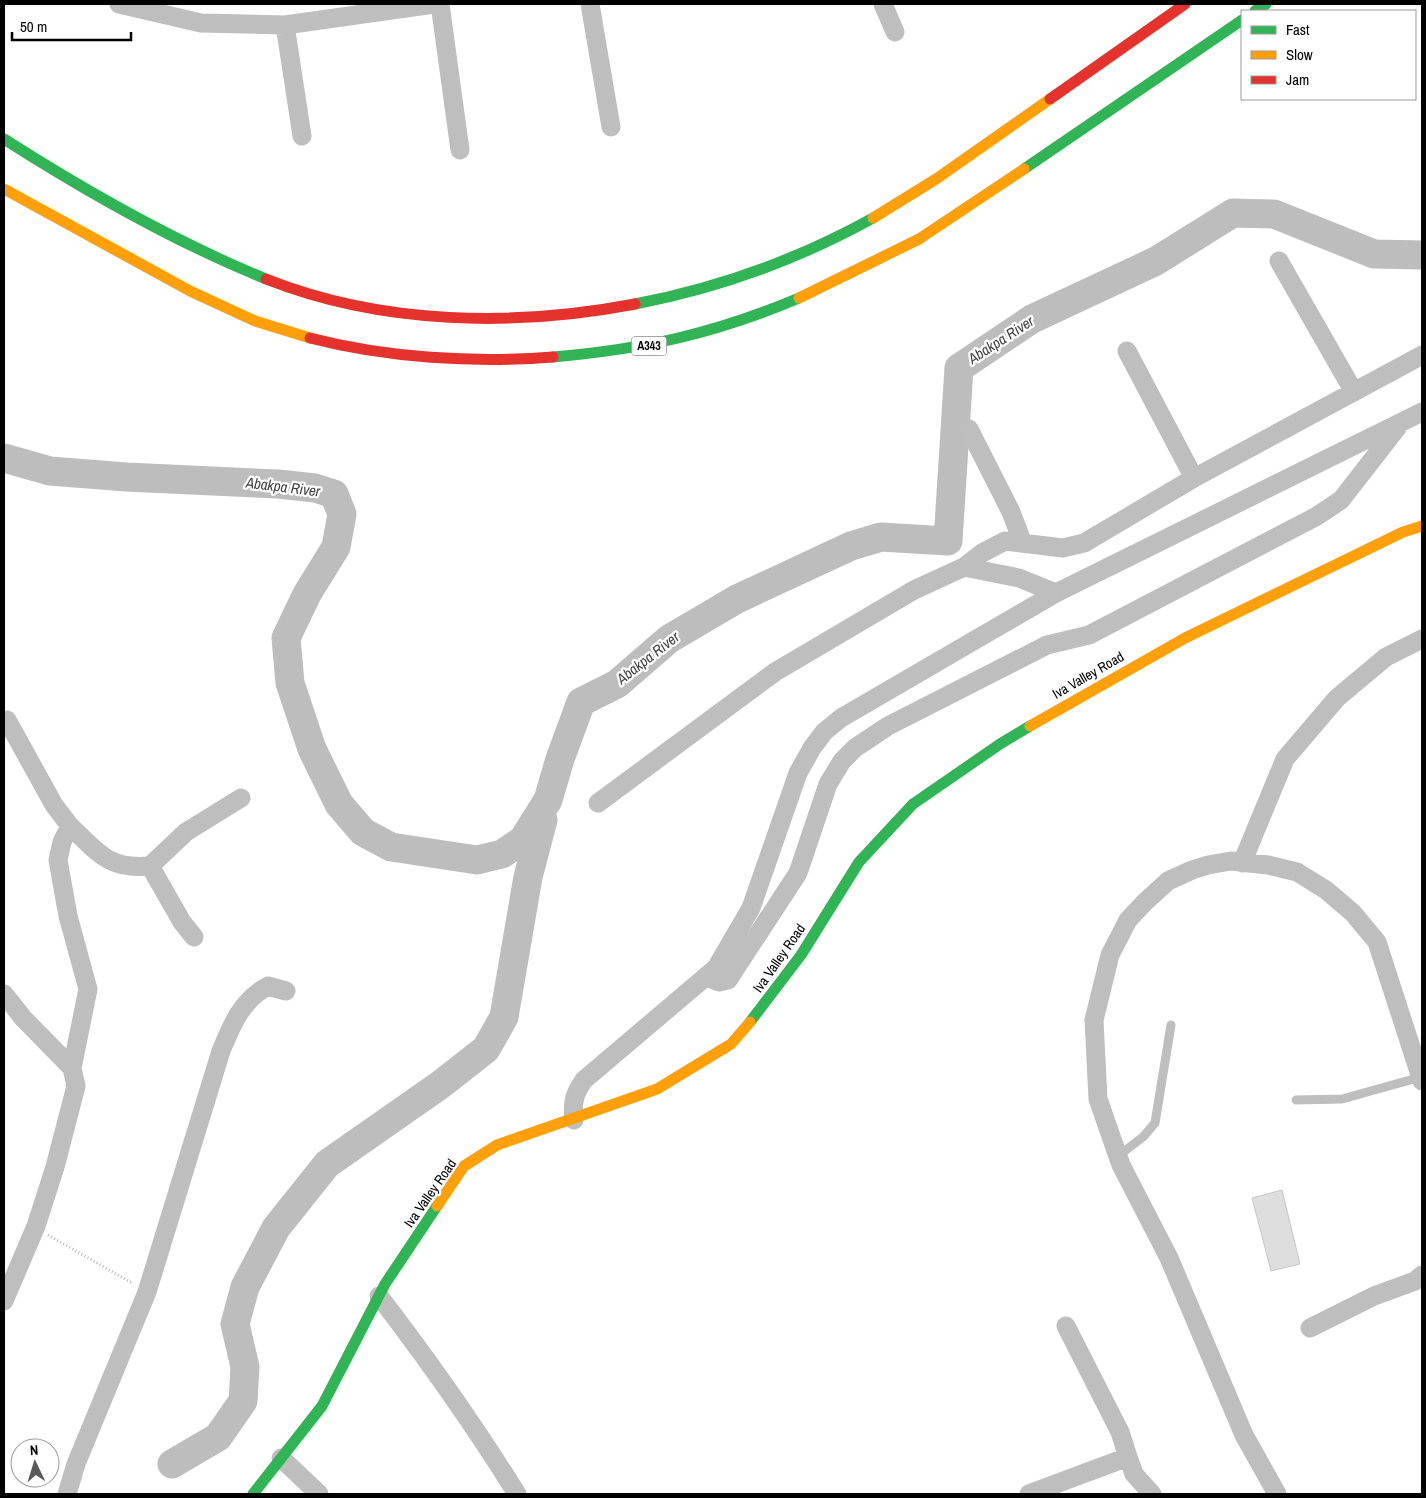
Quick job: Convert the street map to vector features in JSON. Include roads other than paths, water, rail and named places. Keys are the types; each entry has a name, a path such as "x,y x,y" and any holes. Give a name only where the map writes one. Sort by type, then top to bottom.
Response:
{"main road":[{"path":"4,139 34,159 196,249 259,276 319,296 388,311 460,317 529,317 607,310 677,297 747,276 810,251 863,223 923,188 1185,4"},
{"name":"A343","path":"4,188 214,305 282,330 356,347 433,356 509,358 579,354 643,347 705,333 768,311 902,249 965,210 1241,21"},
{"name":"Iva Valley Road","path":"253,1494 322,1406 379,1296 464,1166 497,1145 657,1090 731,1044 766,1003 801,954 859,862 913,804 1000,744 1116,675 1184,638 1403,532 1422,526"}],"street":[{"path":"120,4 201,23 285,25 434,4"},
{"path":"440,4 460,150"},
{"path":"590,4 612,127"},
{"path":"883,4 896,32"},
{"path":"285,25 302,136"},
{"path":"1279,261 1354,392"},
{"path":"1128,351 1194,478"},
{"path":"598,803 774,672 914,590 964,567 982,553 1005,541 1022,541 1063,548 1084,542 1194,478 1422,355"},
{"path":"574,1120 572,1106 574,1093 584,1080 716,968 751,908 798,773 812,748 824,732 842,718 1056,593 1422,412"},
{"path":"707,977 719,982 728,980 789,890 798,873 828,784 842,761 855,748 888,726 1029,654 1047,645 1089,636 1317,516 1340,500 1401,423"},
{"path":"969,429 1011,512 1022,541"},
{"path":"964,567 1019,578 1056,593"},
{"path":"1242,863 1286,759 1337,698 1386,658 1422,639"},
{"path":"7,720 54,805 70,826 100,855 119,866 150,866 186,832 241,798"},
{"path":"4,1297 36,1226 55,1167 76,1086 72,1068 88,989 68,916 58,860 62,842 70,826"},
{"path":"1277,1494 1244,1435 1169,1258 1118,1156 1098,1099 1094,1020 1110,955 1128,920 1168,880 1208,864 1231,861 1268,865 1296,872 1326,890 1353,913 1378,942 1421,1079"},
{"path":"150,866 182,922 194,937"},
{"path":"67,1494 76,1464 147,1292 222,1050 231,1027 248,1001 260,990 268,986 286,990"},
{"path":"4,994 23,1018 72,1068"},
{"path":"1310,1328 1374,1296 1415,1281 1422,1275"},
{"path":"379,1296 430,1363 481,1436 517,1494"},
{"path":"1066,1326 1120,1432 1134,1474 1152,1494"},
{"path":"281,1458 319,1494"},
{"path":"1029,1494 1128,1458"}],"lane":[{"path":"1118,1156 1143,1137 1155,1123 1160,1104 1160,1089 1171,1025"},
{"path":"1296,1100 1342,1099 1421,1079"}],"waterway":[{"name":"Abakpa River","path":"4,458 50,471 126,477 278,484 315,488 334,494 342,514 336,547 307,594 286,638 290,683 312,749 339,804 363,832 391,847 477,860 502,854 523,840 548,800 560,759 581,702 617,684 669,639 737,599 851,546 881,537 948,541 959,368 1032,319 1156,261 1233,213 1274,214 1374,254 1422,255"},
{"path":"172,1464 218,1437 243,1401 245,1367 235,1324 245,1287 276,1228 327,1164 440,1085 486,1049 504,1017 528,877 543,820"}]}
